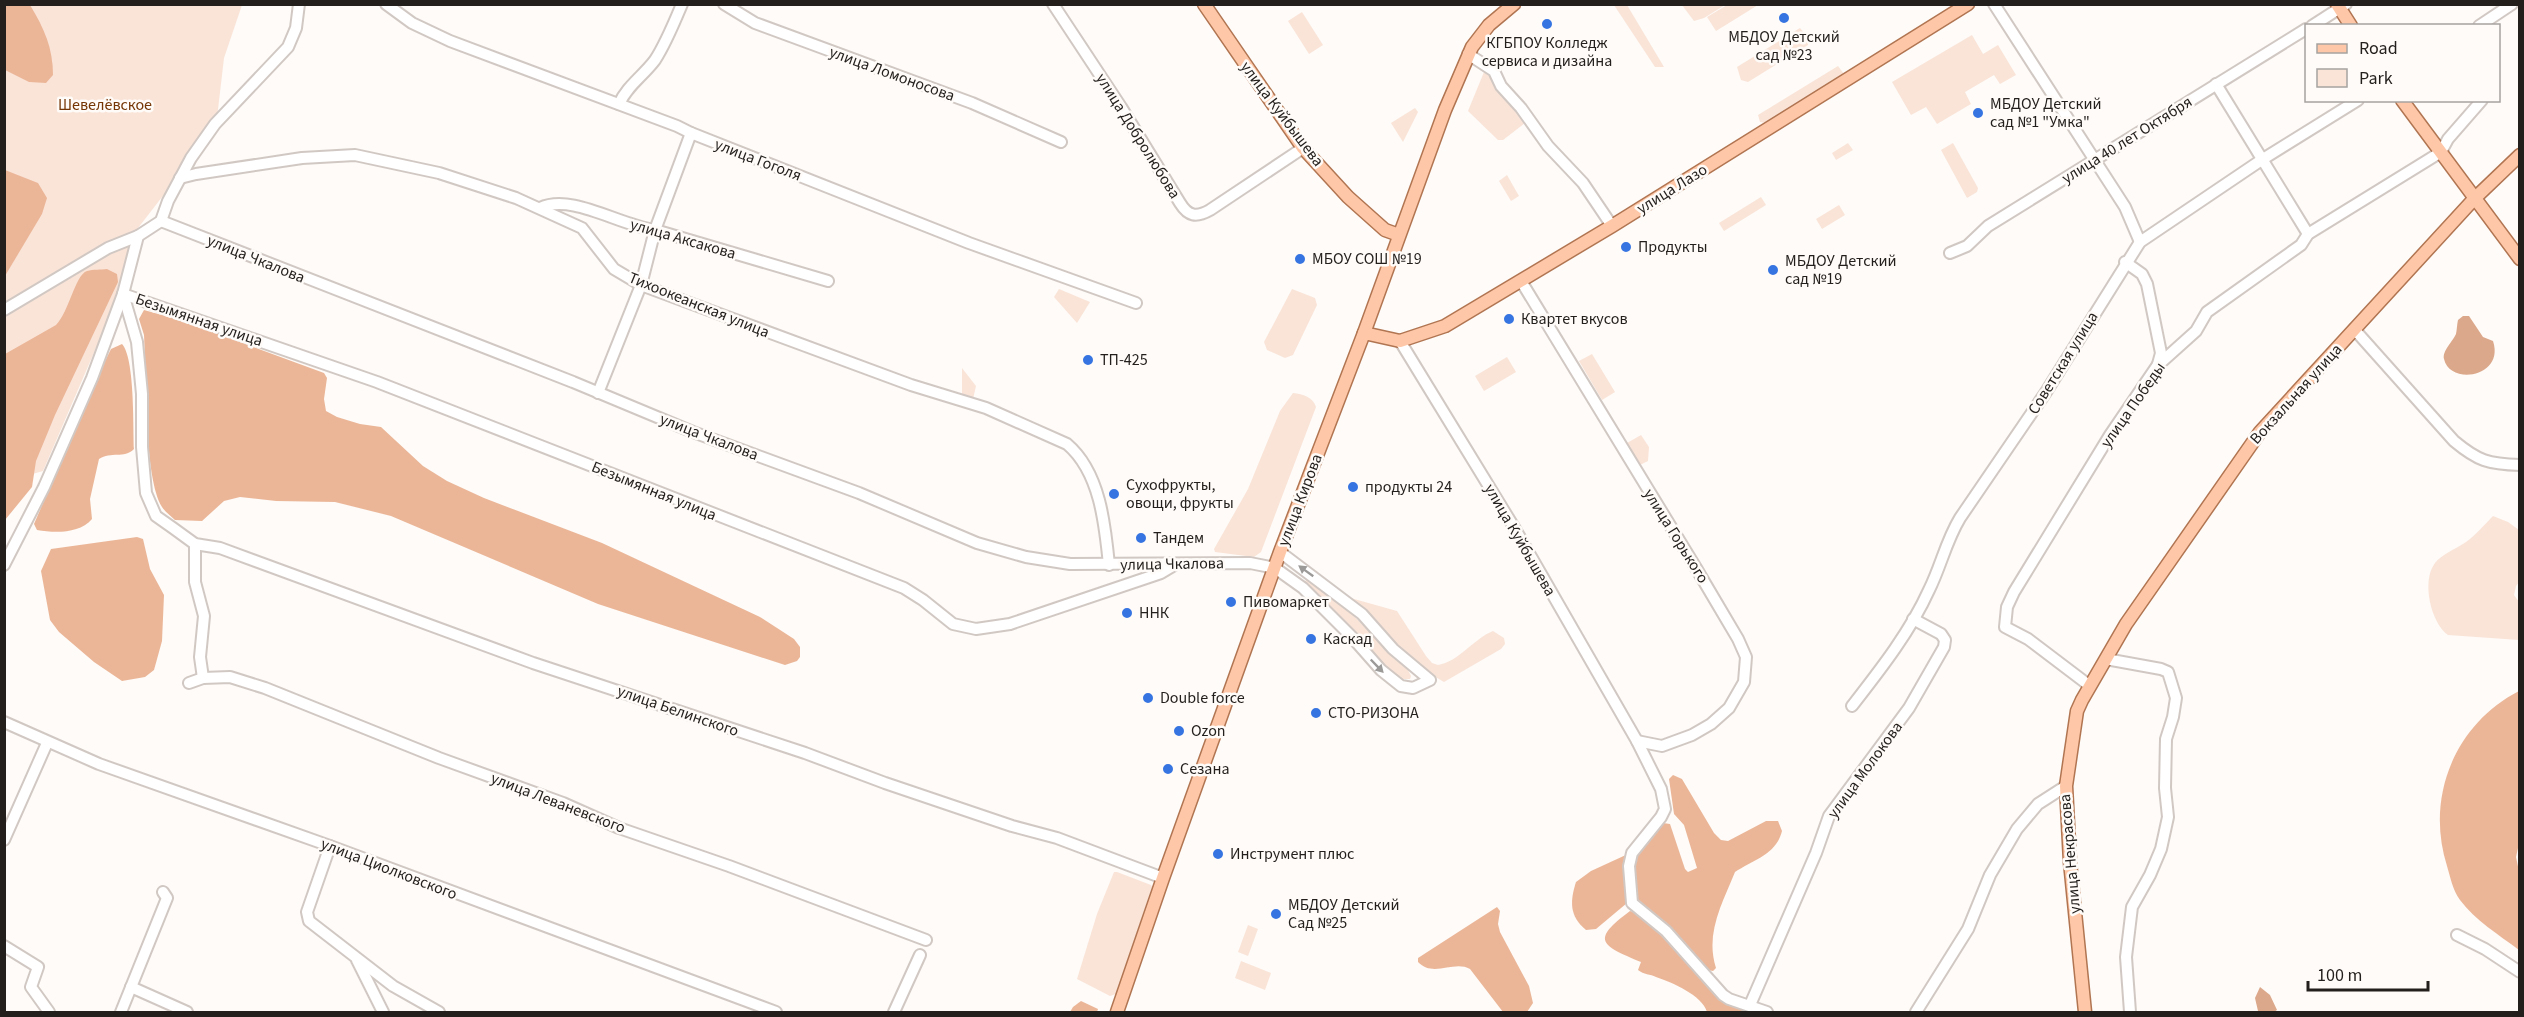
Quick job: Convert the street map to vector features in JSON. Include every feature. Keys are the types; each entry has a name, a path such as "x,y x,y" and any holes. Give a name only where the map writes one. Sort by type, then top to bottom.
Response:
{"main road":[{"name":"улица Куйбышева","path":"1204,4 1303,148 1355,203 1385,230 1399,235"},
{"name":"улица Кирова","path":"1118,1012 1163,878 1280,552 1468,54 1489,25 1514,4"},
{"name":"улица Лазо","path":"1400,341 1445,326 1521,281 1968,4"},
{"path":"2341,6 2350,24"},
{"path":"2403,102 2520,259"},
{"name":"Вокзальная улица","path":"2067,786 2077,711 2090,686 2126,624 2244,452 2288,399 2474,199 2520,155"},
{"path":"1364,333 1400,341"},
{"name":"улица Некрасова","path":"2067,786 2070,862 2085,1012"}],"street":[{"path":"4,310 108,248 138,236 160,220 191,158 215,124 288,46 296,28 299,4"},
{"name":"улица Гоголя","path":"386,4 412,23 450,41 677,126 969,243 1136,303"},
{"path":"619,104 628,87 644,74 658,54 682,4"},
{"name":"улица Ломоносова","path":"723,4 755,23 972,103 1061,142"},
{"name":"улица Добролюбова","path":"1053,4 1122,107 1180,203 1190,214 1197,216 1210,210 1303,148"},
{"path":"1994,4 2125,207 2140,242"},
{"path":"2482,24 2512,4"},
{"path":"2315,24 2341,6"},
{"name":"улица 40 лет Октября","path":"1950,253 1967,246 1988,226 2305,30"},
{"path":"1468,54 1494,71 1501,86 1521,108 1548,146 1583,183 1612,226"},
{"path":"2217,84 2308,234"},
{"name":"Советская улица","path":"1852,706 1882,667 1913,619 1929,590 1951,533 1960,518 2046,392 2125,262 2140,242 2263,159 2355,102"},
{"name":"улица Победы","path":"2090,686 2028,639 2004,627 2007,607 2014,591 2098,455 2157,366 2196,331 2207,312 2301,245 2308,234 2440,152 2448,139 2480,102"},
{"path":"598,393 641,285 655,230 691,133"},
{"name":"Тихоокеанская улица","path":"180,178 302,158 355,155 439,172 540,208 582,228 614,269 641,285 885,376 995,412 1067,444 1083,460 1097,496 1107,531 1109,565"},
{"name":"улица Аксакова","path":"540,208 559,202 582,206 639,228 655,230 828,280"},
{"name":"улица Чкалова","path":"160,220 693,432 859,493 976,543 1047,561 1070,564 1250,563 1275,568"},
{"path":"4,565 44,487 92,378 123,294 138,236"},
{"path":"2125,262 2142,274 2147,284 2161,353 2157,366"},
{"name":"улица Горького","path":"1521,281 1696,568 1738,639 1746,657 1744,682 1729,708 1711,724 1692,735 1662,746 1637,741"},
{"path":"123,294 137,342 142,394 142,447 146,493 156,516 195,544 195,582 204,616 200,657 203,678"},
{"name":"Безымянная улица","path":"123,294 377,382 904,588 929,604 947,621 959,626 976,629 1010,624 1161,573 1178,563"},
{"path":"2354,330 2463,448 2480,461 2520,465"},
{"name":"улица Куйбышева","path":"1400,341 1485,478 1637,741"},
{"name":"улица Белинского","path":"195,544 220,548 533,663 804,753 1012,826 1057,838 1163,878"},
{"path":"1275,568 1303,588 1380,670 1401,686 1413,688 1430,680 1405,660 1362,614 1280,552"},
{"name":"улица Молокова","path":"1750,1005 1833,810 1877,755 1909,708 1944,647 1945,640 1941,634 1913,619"},
{"path":"2106,659 2168,672 2176,698 2166,739 2165,788 2168,817 2166,828 2158,858 2132,907 2126,957 2130,1012"},
{"name":"улица Леваневского","path":"189,683 203,678 230,677 265,688 439,758 563,803 619,828 927,940"},
{"name":"улица Циолковского","path":"4,723 99,764 330,846 776,1012"},
{"path":"1637,741 1665,798 1665,810 1662,817 1632,853 1629,866 1632,903 1666,931 1723,995 1767,1012"},
{"path":"4,840 47,742"},
{"name":"улица Некрасова","path":"1916,1012 1968,929 1989,875 2017,829 2038,804 2067,786"},
{"path":"330,846 307,917 313,926 393,986 439,1012"},
{"path":"121,1012 167,898 163,892"},
{"path":"2457,935 2485,949 2520,972"},
{"path":"4,946 38,967 31,987 49,1012"},
{"path":"894,1012 920,955"},
{"path":"355,957 383,1012"},
{"path":"131,987 187,1012"}],"green space":[{"name":"Шевелёвское","path":"5,5 242,5 224,58 217,118 176,179 131,237 123,273 105,327 43,471 5,482"},
{"path":"1614,5 1627,5 1664,67 1655,67"},
{"path":"1682,5 1725,5 1704,18 1694,21"},
{"path":"1727,5 1758,5 1716,31 1707,17"},
{"path":"1302,12 1323,45 1309,54 1288,21"},
{"path":"1800,28 1809,39 1808,45 1748,82 1741,80 1737,67"},
{"path":"1972,35 1983,54 1998,45 2016,75 2000,84 1994,75 1965,92 1971,104 1937,124 1926,107 1911,115 1892,82"},
{"path":"1838,66 1844,74 1767,123 1760,122 1758,115"},
{"path":"1484,72 1491,77 1525,123 1503,140 1498,140 1468,111"},
{"path":"1415,108 1418,112 1403,142 1391,123"},
{"path":"1848,143 1853,150 1836,160 1832,153"},
{"path":"1953,143 1978,188 1977,192 1967,198 1941,150"},
{"path":"1507,175 1519,196 1511,201 1499,181"},
{"path":"1761,197 1766,205 1724,231 1719,223"},
{"path":"1839,205 1845,215 1822,229 1816,219"},
{"path":"1059,289 1090,302 1077,323 1054,297"},
{"path":"1292,289 1315,298 1317,305 1293,355 1285,358 1267,350 1264,342"},
{"path":"1592,354 1615,392 1602,400 1579,361"},
{"path":"1507,357 1516,372 1484,391 1475,376"},
{"path":"962,368 976,386 973,399 962,398"},
{"path":"1293,393 1307,397 1316,407 1261,552 1254,557 1215,552 1214,549 1248,489 1280,411"},
{"path":"1641,435 1649,447 1648,461 1640,465 1627,443"},
{"path":"2493,516 2508,522 2519,530 2519,582 2514,595 2519,602 2519,640 2448,635 2437,621 2430,601 2428,591 2431,571 2438,560 2470,539"},
{"path":"1307,579 1319,585 1345,607 1408,670 1410,679 1400,679 1382,665 1306,586 1304,582"},
{"path":"1347,597 1397,611 1426,656 1432,663 1438,665 1460,655 1493,631 1504,638 1505,644 1501,649 1444,682 1417,666"},
{"path":"1114,872 1152,887 1116,994 1110,996 1077,979 1097,914"},
{"path":"1248,925 1258,929 1248,956 1238,952"},
{"path":"1241,961 1271,973 1265,990 1235,978"}],"shaded area":[{"path":"5,4 30,5 40,22 47,38 53,65 53,75 46,83 29,82 5,70"},
{"path":"5,170 38,183 47,198 42,214 5,276"},
{"path":"107,269 117,274 118,282 55,415 36,461 32,487 5,520 5,354 56,325 65,312 75,286 83,274 89,270"},
{"path":"144,310 183,321 324,373 327,378 324,399 326,411 360,424 381,427 423,466 447,481 484,498 602,543 760,617 794,639 800,647 800,657 797,661 785,665 598,604 391,516 335,502 276,501 240,497 224,501 202,521 175,520 162,507 156,493 152,473 147,424 144,335 139,319"},
{"path":"2463,316 2469,316 2483,337 2493,341 2495,353 2491,363 2484,370 2475,374 2456,373 2448,367 2444,359 2446,349 2456,334 2458,320"},
{"path":"122,344 129,363 131,378 134,449 126,454 108,455 99,459 90,499 92,519 87,524 66,531 37,530 34,524 100,371 111,349"},
{"path":"137,537 143,539 150,569 164,595 162,641 154,670 145,677 122,681 94,662 59,632 50,620 41,571 51,549"},
{"path":"2519,691 2520,839 2516,857 2520,876 2519,950 2480,921 2458,896 2447,866 2441,840 2440,814 2443,789 2462,743 2497,705"},
{"path":"1673,775 1682,779 1714,833 1721,840 1728,841 1766,821 1778,821 1782,831 1775,846 1763,856 1735,872 1720,907 1714,931 1712,943 1716,968 1713,971 1708,970 1669,927 1637,902 1634,875 1636,858 1639,850 1663,823 1670,824 1685,869 1688,872 1697,868 1684,825 1674,814 1669,779"},
{"path":"1628,854 1627,903 1596,929 1586,930 1576,919 1572,908 1576,882 1591,871"},
{"path":"1497,907 1500,911 1498,924 1500,932 1529,986 1533,1003 1527,1012 1503,1012 1470,969 1457,966 1430,969 1418,962 1418,958"},
{"path":"1630,911 1637,913 1662,934 1728,1005 1751,1012 1707,1012 1699,1000 1686,990 1640,972 1638,970 1641,962 1616,951 1606,941 1606,935 1610,929"},
{"path":"2260,987 2270,995 2277,1010 2274,1012 2258,1011 2255,998"},
{"path":"1081,1001 1098,1009 1097,1012 1070,1012"}],"place":[{"name":"МБДОУ Детский сад №23","path":"1784,18"},
{"name":"КГБПОУ Колледж сервиса и дизайна","path":"1547,24"},
{"name":"МБДОУ Детский сад №1 \"Умка\"","path":"1978,113"},
{"name":"Продукты","path":"1626,247"},
{"name":"МБОУ СОШ №19","path":"1300,259"},
{"name":"МБДОУ Детский сад №19","path":"1773,270"},
{"name":"Квартет вкусов","path":"1509,319"},
{"name":"ТП-425","path":"1088,360"},
{"name":"продукты 24","path":"1353,487"},
{"name":"Сухофрукты, овощи, фрукты","path":"1114,494"},
{"name":"Тандем","path":"1141,538"},
{"name":"Пивомаркет","path":"1231,602"},
{"name":"ННК","path":"1127,613"},
{"name":"Каскад","path":"1311,639"},
{"name":"Double force","path":"1148,698"},
{"name":"СТО-РИЗОНА","path":"1316,713"},
{"name":"Ozon","path":"1179,731"},
{"name":"Сезана","path":"1168,769"},
{"name":"Инструмент плюс","path":"1218,854"},
{"name":"МБДОУ Детский Сад №25","path":"1276,914"}]}
